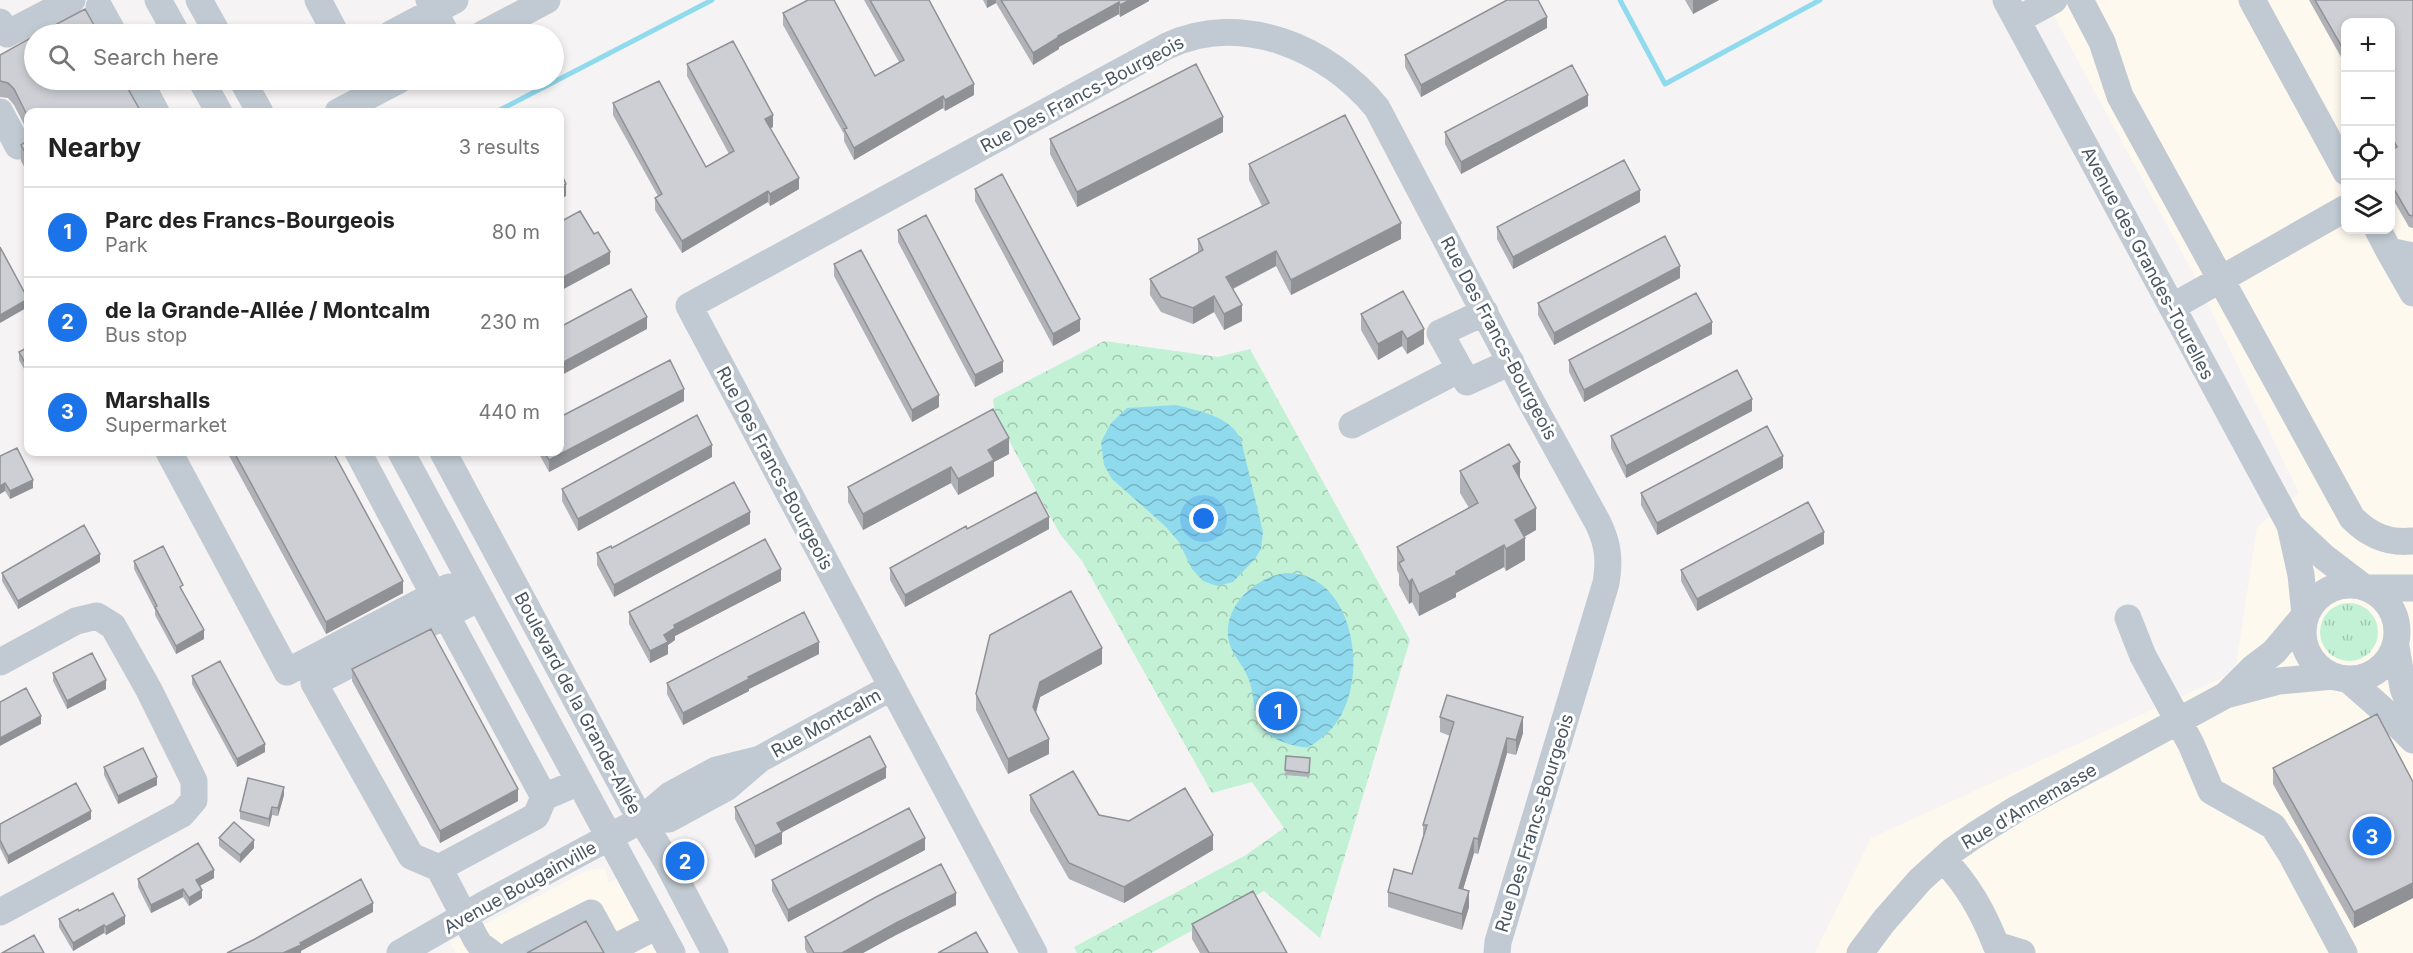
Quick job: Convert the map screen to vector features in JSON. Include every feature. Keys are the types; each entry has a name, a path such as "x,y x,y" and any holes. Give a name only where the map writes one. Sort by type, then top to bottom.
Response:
{"street":[{"path":"26,24 72,0"},
{"path":"158,0 171,24"},
{"path":"199,0 212,24"},
{"path":"318,0 331,24"},
{"path":"502,24 547,0"},
{"path":"2012,10 2054,0"},
{"path":"2080,0 2102,42 2120,96 2352,518 2365,531 2383,539 2413,541"},
{"path":"2252,0 2341,163"},
{"path":"103,2 111,24"},
{"name":"Avenue des Grandes-Tourelles","path":"2012,10 2290,525 2301,575 2305,615"},
{"path":"413,24 441,11"},
{"path":"0,22 7,34 24,25"},
{"name":"Rue Des Francs-Bourgeois","path":"1034,953 689,306 1167,46 1190,37 1226,33 1255,35 1307,51 1333,66 1369,99 1385,122 1510,362 1598,523 1607,544 1609,562 1603,594 1498,942 1497,953"},
{"path":"144,90 154,108"},
{"path":"207,90 217,108"},
{"path":"248,90 258,108"},
{"path":"346,108 380,90"},
{"path":"0,112 18,146"},
{"path":"2172,307 2341,211"},
{"path":"2393,246 2413,292"},
{"path":"1485,312 1440,333 1467,382 1510,362"},
{"path":"1352,425 1460,369"},
{"path":"171,456 287,672 475,588"},
{"path":"360,456 544,797"},
{"name":"Boulevard de la Grande-Allée","path":"403,456 672,953"},
{"name":"Boulevard de la Grande-Allée","path":"445,456 715,953"},
{"name":"Avenue des Grandes-Tourelles","path":"2290,525 2325,557 2365,587"},
{"path":"2413,588 2343,585 2330,589 2314,601 2305,615 2302,632 2307,652 2313,663 2341,678 2382,709 2413,740"},
{"path":"2365,587 2379,595 2392,611 2402,636 2403,688 2413,715"},
{"path":"440,605 314,683 411,856 439,868 480,945 491,953"},
{"name":"Rue d'Annemasse","path":"2226,695 2253,668 2274,652 2305,615"},
{"path":"0,662 76,621 97,616 113,626 149,690 194,781 194,800 182,814 0,912"},
{"path":"2128,618 2143,656 2179,722 2211,791 2272,826 2291,854 2344,953"},
{"path":"2341,678 2368,676 2380,669 2389,660 2402,636"},
{"name":"Rue d'Annemasse","path":"1860,953 1903,898 1943,859 2003,817 2226,695 2279,681 2341,678"},
{"name":"Rue Montcalm","path":"641,820 670,795 716,770 760,759 892,687"},
{"path":"439,868 536,816 544,797 579,782"},
{"name":"Avenue Bougainville","path":"400,953 641,820"},
{"path":"1943,859 1964,881 1983,912 1996,945 2022,953"},
{"path":"512,953 591,913 612,951 657,926"}],"shaded area":[{"path":"2045,0 2413,0 2413,953 1815,953 1871,838 2235,672 2257,527 2299,493 2192,271"},
{"path":"605,869 609,883 616,879 619,881 657,953 456,953 450,942 586,871"}],"green space":[{"path":"1104,341 1218,357 1250,349 1410,640 1320,938 1264,891 1151,953 1077,953 1074,947 1246,855 1284,828 1252,782 1212,793 1082,561 1060,534 995,415 993,399"},
{"path":"2343,603 2355,603 2365,607 2374,616 2378,638 2370,653 2355,661 2343,661 2333,657 2324,648 2320,638 2320,626 2324,616 2333,607"}],"water":[{"path":"1176,405 1204,412 1222,420 1230,425 1241,440 1263,532 1261,549 1255,559 1233,582 1217,586 1203,581 1192,569 1179,542 1165,526 1112,479 1104,465 1101,442 1111,423 1127,408"},
{"path":"1286,573 1311,578 1331,593 1344,615 1352,642 1353,670 1348,697 1337,721 1320,739 1308,747 1286,743 1273,737 1258,722 1250,684 1228,637 1228,625 1232,614 1237,603 1245,594 1264,580"}],"building":[{"path":"808,0 834,0 875,76 904,60 870,0 929,0 974,84 945,100 943,96 854,148 844,129 847,128 783,13"},
{"path":"1001,0 1130,0 1120,5 1119,2 1058,36 1033,53"},
{"path":"1507,0 1538,0 1547,17 1421,85 1405,55"},
{"path":"2315,0 2413,0 2413,216 2409,215 2395,191 2395,148 2397,147 2395,143 2395,18 2341,18 2341,45"},
{"path":"85,9 93,24 57,24"},
{"path":"733,41 773,115 765,119 799,178 770,194 768,191 682,241 655,198 662,194 613,103 659,81 706,167 734,151 687,64"},
{"path":"24,42 24,90 129,90 139,108 24,109 14,89 8,83 0,81 0,55"},
{"path":"1196,64 1223,117 1077,192 1050,139"},
{"path":"1572,65 1588,95 1461,162 1445,132"},
{"path":"1345,115 1401,223 1291,280 1276,251 1226,277 1242,305 1224,314 1214,296 1193,308 1161,297 1150,279 1203,250 1198,239 1269,203 1249,164"},
{"path":"1624,160 1640,190 1513,257 1497,227"},
{"path":"1002,174 1080,319 1053,334 975,189"},
{"path":"580,211 594,234 598,232 610,252 564,277 564,220"},
{"path":"926,215 1003,361 975,375 898,230"},
{"path":"1665,236 1680,266 1554,333 1538,303"},
{"path":"0,247 24,292 24,301 0,315"},
{"path":"861,250 939,395 912,410 834,264"},
{"path":"631,289 647,317 564,362 564,325"},
{"path":"1403,291 1424,329 1407,339 1402,331 1378,344 1361,314"},
{"path":"1696,293 1712,322 1584,390 1569,360"},
{"path":"24,349 24,361 19,352"},
{"path":"670,360 684,389 564,452 564,415"},
{"path":"1737,370 1752,399 1626,466 1611,436"},
{"path":"993,409 1009,438 988,450 994,460 958,479 951,467 863,514 848,487"},
{"path":"697,415 712,445 578,519 562,489"},
{"path":"1767,426 1783,456 1657,523 1641,493"},
{"path":"1509,444 1520,462 1513,466 1536,508 1515,520 1525,538 1506,549 1504,545 1456,572 1456,575 1419,594 1412,579 1409,582 1399,563 1404,560 1397,547 1478,503 1460,471"},
{"path":"17,448 33,480 10,491 5,483 0,486 0,456"},
{"path":"236,456 335,456 403,581 326,622"},
{"path":"734,482 750,512 614,585 597,553 611,546 612,548"},
{"path":"1036,492 1049,517 905,595 890,568 966,526 967,529"},
{"path":"1808,502 1824,532 1697,599 1681,570"},
{"path":"84,525 100,554 18,601 2,573"},
{"path":"765,539 781,569 674,625 675,628 664,635 668,642 650,651 629,612"},
{"path":"163,546 183,585 180,587 204,630 176,646 134,561"},
{"path":"1071,591 1102,648 1040,682 1033,707 1049,739 1008,759 976,694 990,635"},
{"path":"804,612 819,642 748,677 749,679 683,713 667,683"},
{"path":"431,629 518,789 440,831 352,669"},
{"path":"92,653 106,680 67,701 53,673"},
{"path":"220,661 265,744 237,759 192,676"},
{"path":"26,688 41,716 0,738 0,702"},
{"path":"1447,695 1523,717 1516,740 1507,738 1478,839 1474,838 1459,888 1469,891 1462,914 1388,892 1394,869 1412,874 1427,825 1423,825 1454,722 1440,717"},
{"path":"2377,714 2413,782 2413,883 2354,912 2273,768"},
{"path":"870,736 886,767 777,823 782,832 755,846 735,807"},
{"path":"143,748 157,777 118,796 104,767"},
{"path":"1286,756 1310,758 1309,773 1285,770"},
{"path":"1073,771 1099,815 1129,821 1185,788 1213,835 1124,887 1069,863 1030,795"},
{"path":"248,778 284,787 278,808 272,807 269,819 240,811"},
{"path":"76,783 91,811 8,856 0,840 0,824"},
{"path":"909,808 925,838 788,910 772,880"},
{"path":"234,822 254,840 240,855 219,838"},
{"path":"198,843 214,870 196,880 202,890 189,898 183,889 151,905 138,879"},
{"path":"941,864 956,893 842,953 814,953 805,937"},
{"path":"361,879 373,903 300,943 301,945 283,953 227,953 255,939"},
{"path":"1253,891 1287,953 1209,953 1192,924"},
{"path":"113,893 125,916 73,943 59,919"},
{"path":"586,921 604,953 527,953"},
{"path":"976,932 988,953 938,953"},
{"path":"34,935 44,953 2,953"}],"waterway":[{"path":"564,77 712,0"},
{"path":"1620,0 1665,84 1820,0"},
{"path":"504,108 538,90"}],"place":[{"name":"Parc des Francs-Bourgeois","path":"1278,711"},
{"name":"Marshalls","path":"2372,836"},
{"name":"de la Grande-Allée / Montcalm","path":"685,861"}]}
